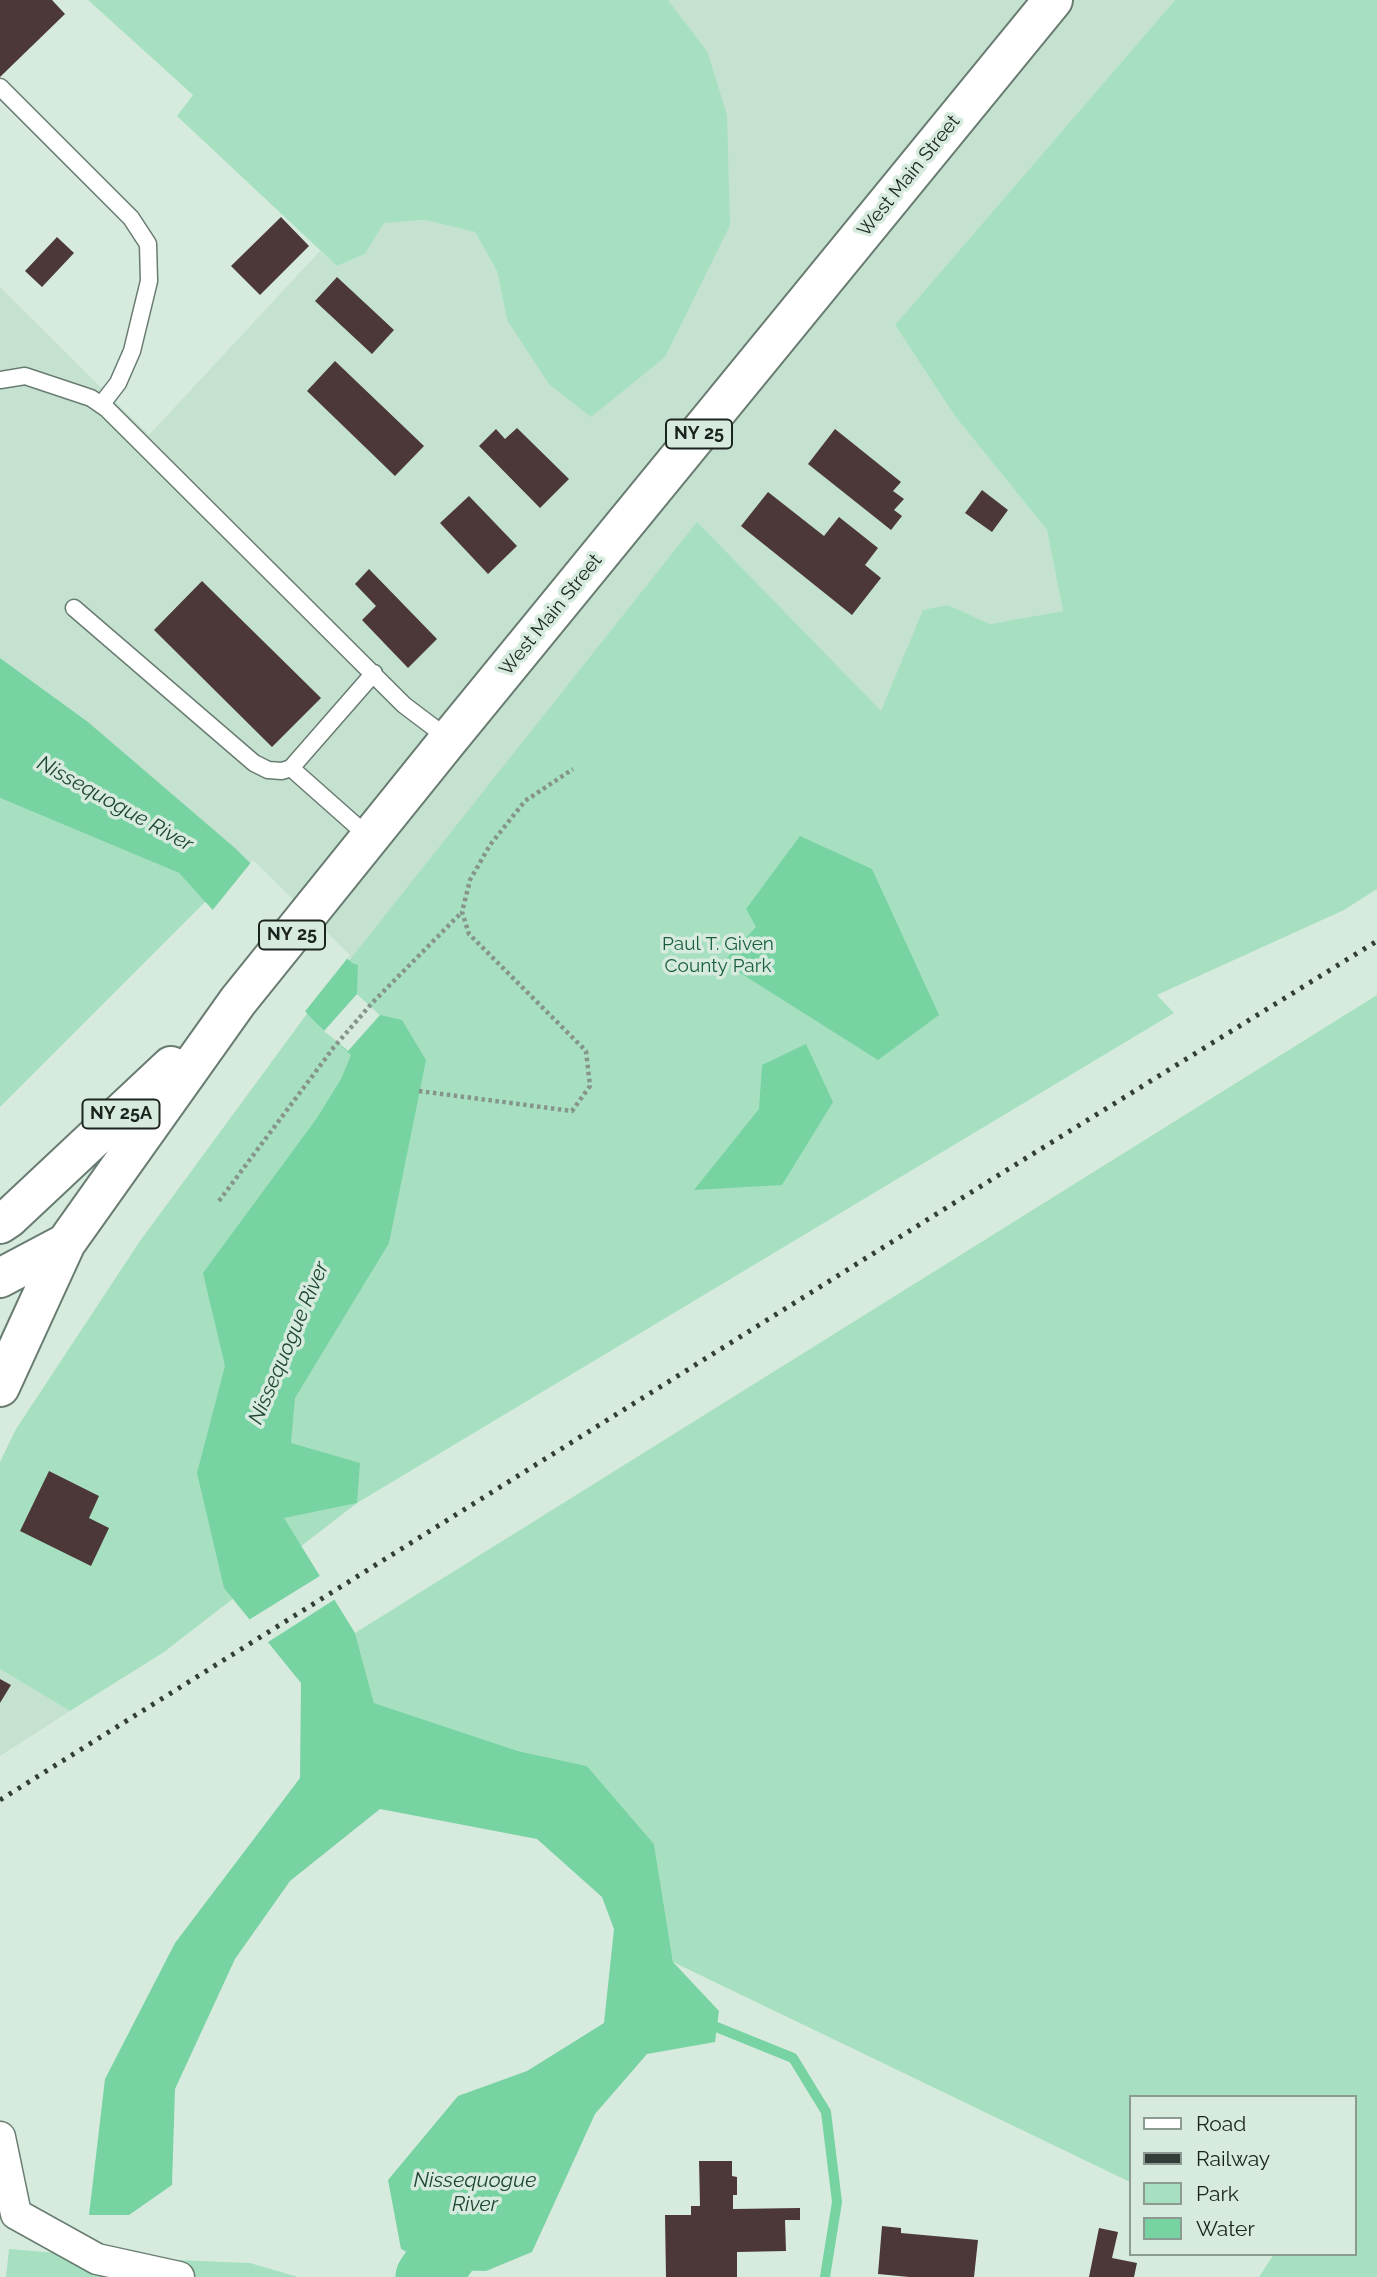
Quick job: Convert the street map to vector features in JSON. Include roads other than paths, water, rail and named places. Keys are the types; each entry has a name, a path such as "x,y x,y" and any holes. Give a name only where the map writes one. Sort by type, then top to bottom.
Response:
{"main road":[{"name":"West Main Street","path":"65,1243 238,1001 1053,0"},
{"name":"NY 25A","path":"0,1224 113,1121 238,1001"},
{"path":"0,1278 65,1243"},
{"name":"NY 25","path":"0,1386 65,1243"},
{"path":"0,1369 0,1386"}],"street":[{"path":"0,2137 16,2214 97,2259 179,2277"}],"lane":[{"path":"0,87 131,218 148,244 149,281 132,351 118,383 102,405"},
{"path":"0,380 25,376 91,398 102,405 404,705 449,739"},
{"path":"75,608 254,763 268,770 282,771 291,768 374,673"},
{"path":"291,768 370,838"}],"water":[{"name":"Nissequogue River","path":"0,658 88,722 235,848 352,963 358,965 357,994 380,1015 402,1020 426,1060 389,1243 295,1398 291,1443 360,1463 357,1503 284,1518 355,1633 374,1703 518,1751 587,1766 654,1844 673,1962 719,2011 715,2042 647,2054 595,2114 532,2252 486,2271 440,2270 401,2249 388,2180 458,2096 527,2071 604,2023 614,1929 602,1897 537,1839 380,1809 290,1881 235,1959 175,2089 172,2185 129,2215 89,2215 105,2079 175,1943 300,1778 301,1683 224,1588 197,1473 225,1366 203,1273 317,1118 341,1079 351,1055 314,1021 179,873 0,798"},
{"path":"800,836 872,869 939,1015 878,1060 723,962 756,927 746,909"},
{"path":"806,1044 833,1102 782,1185 694,1190 759,1109 762,1065"}],"waterway":[{"path":"704,2022 793,2058 826,2112 837,2202 825,2277"},
{"name":"Nissequogue River","path":"428,2277 486,2194"}],"railway":[{"path":"0,1800 1377,941"}],"park label":[{"name":"Paul T. Given County Park","path":"718,955"}]}
